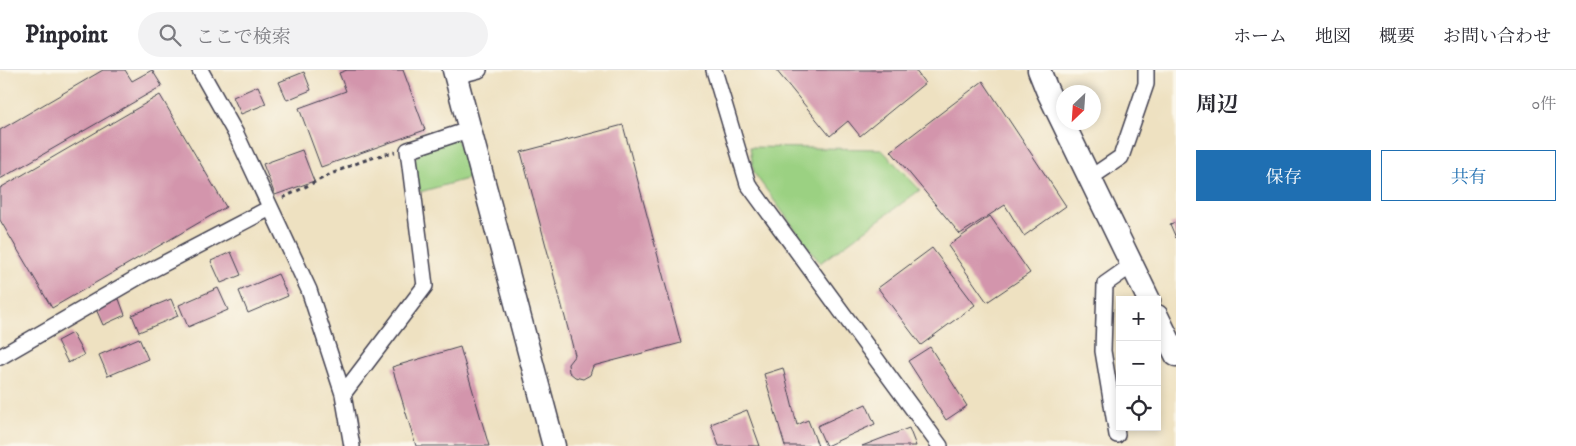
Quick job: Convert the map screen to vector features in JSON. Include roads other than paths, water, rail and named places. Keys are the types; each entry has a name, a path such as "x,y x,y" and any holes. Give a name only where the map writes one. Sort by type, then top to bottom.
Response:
{"street":[{"path":"200,70 236,134 310,290 343,394 352,446"},
{"path":"479,70 455,73 554,446"},
{"path":"714,70 748,184 940,446"},
{"path":"1040,70 1047,90 1147,296"},
{"path":"1090,178 1121,157 1146,84 1146,70"},
{"path":"343,394 425,286 408,150 471,129"},
{"path":"0,357 140,276 270,207"},
{"path":"1117,435 1103,351 1105,284 1132,265"},
{"path":"1161,322 1174,343"}]}
